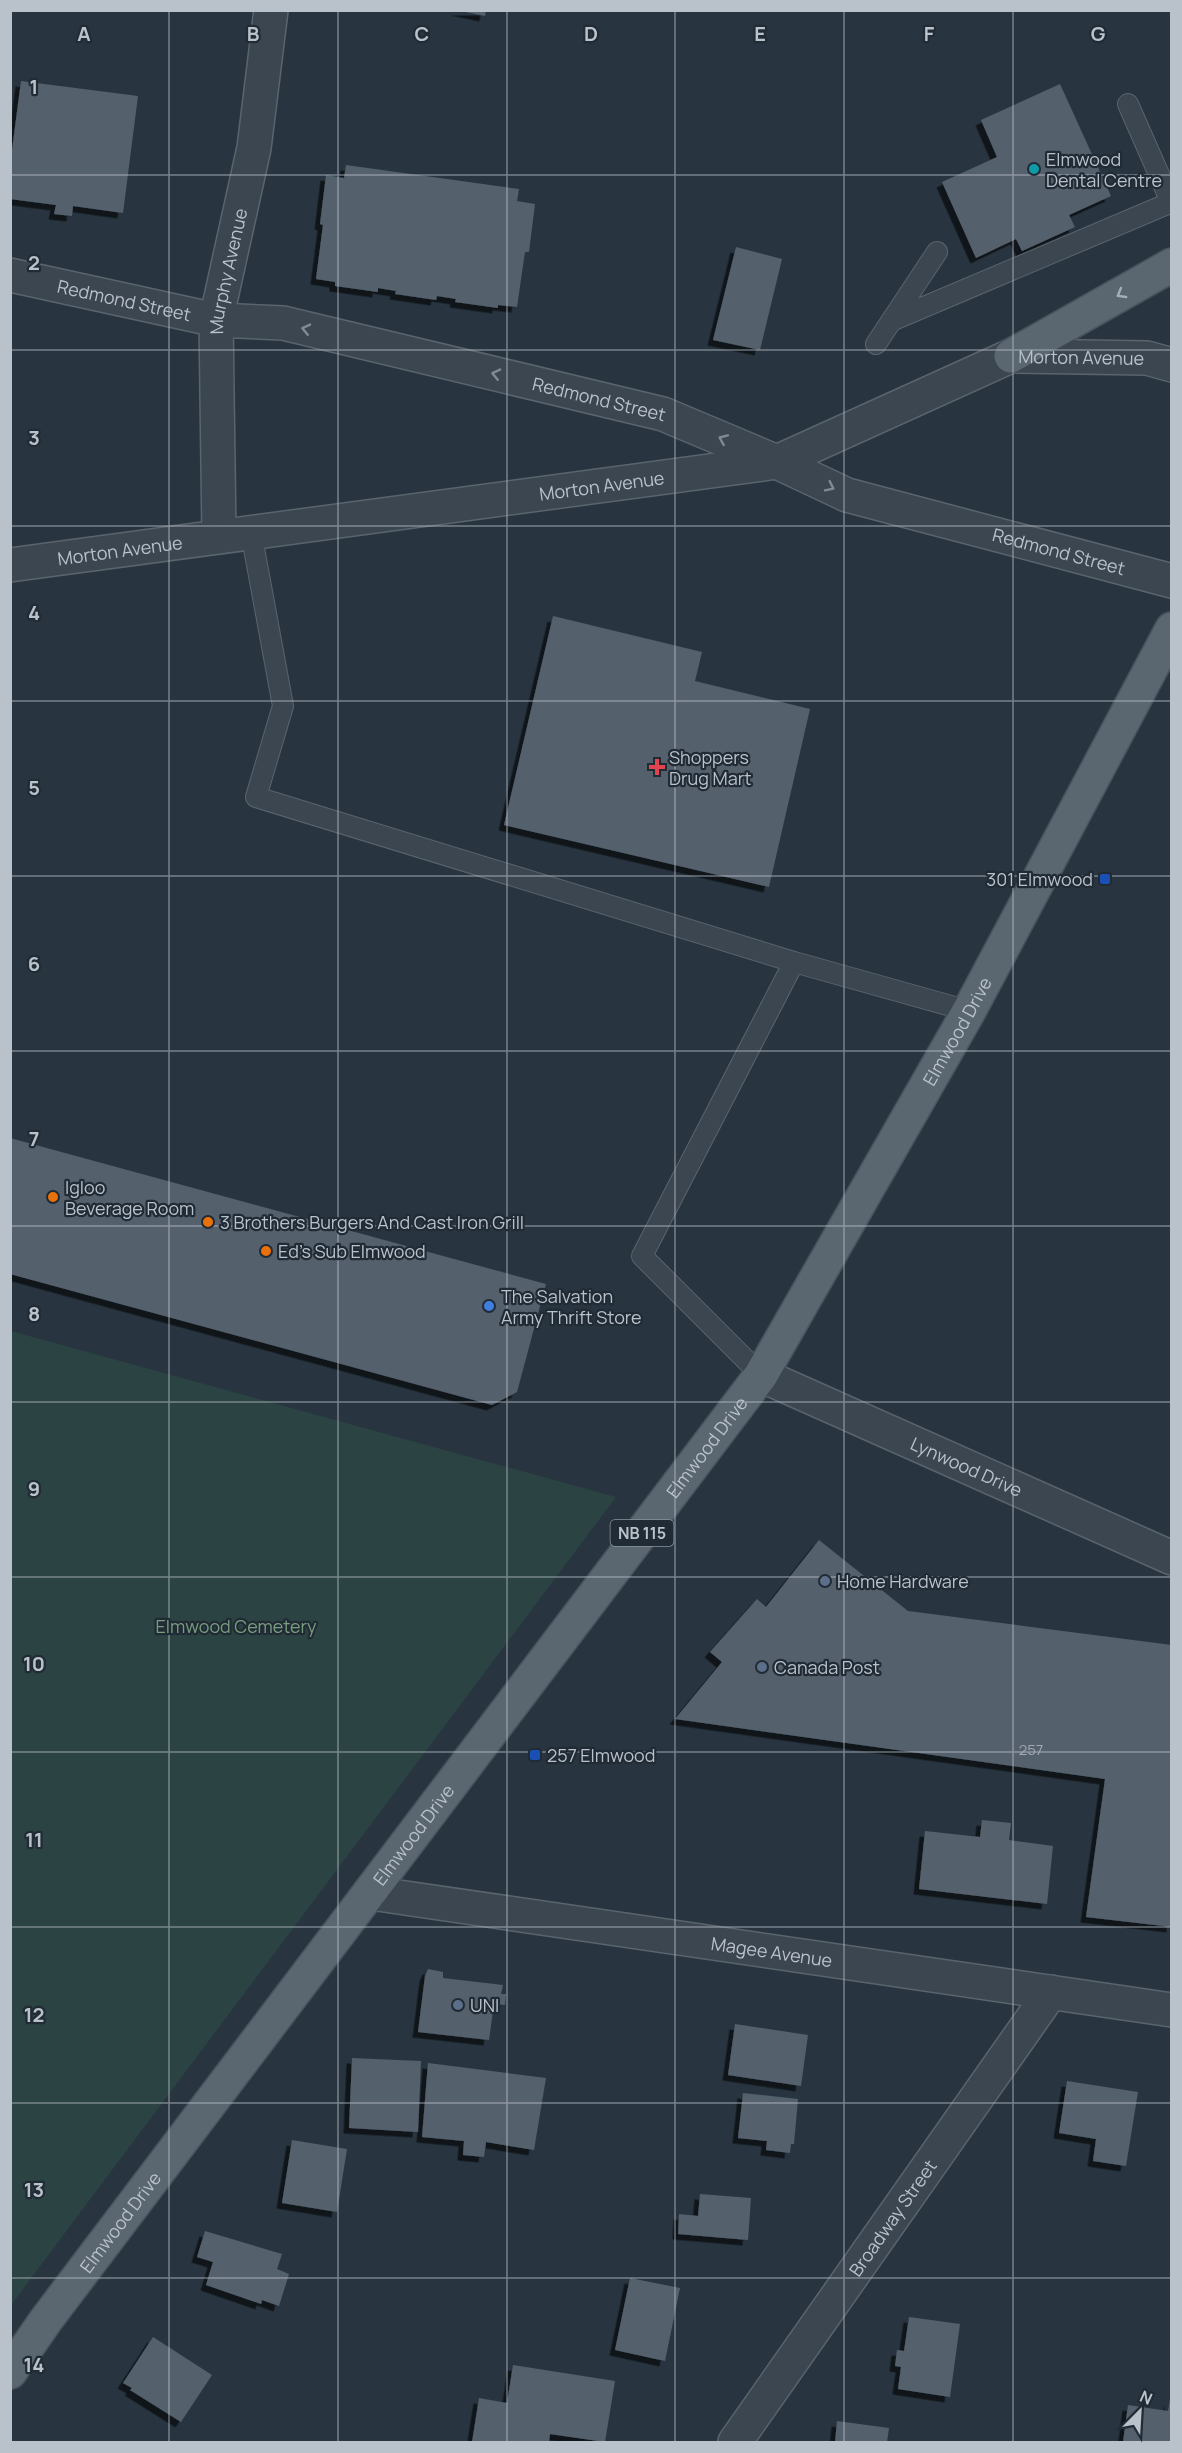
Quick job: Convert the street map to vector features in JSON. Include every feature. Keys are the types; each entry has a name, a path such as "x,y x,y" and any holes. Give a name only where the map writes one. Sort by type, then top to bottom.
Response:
{"main road":[{"path":"1011,356 1172,265"},
{"name":"Elmwood Drive","path":"10,2372 46,2320 761,1375 969,1011 1172,629"}],"street":[{"name":"Murphy Avenue","path":"219,536 216,320 254,148 271,10"},
{"name":"Redmond Street","path":"10,275 216,320 284,323 663,414 777,462 847,495 1172,581"},
{"name":"Morton Avenue","path":"10,565 777,462 1011,356 1148,358 1172,365"},
{"name":"Lynwood Drive","path":"761,1375 1172,1557"},
{"name":"Magee Avenue","path":"371,1893 1172,2010"},
{"name":"Broadway Street","path":"735,2442 1051,1992"}],"lane":[{"path":"891,321 1171,202 1128,104"},
{"path":"876,344 937,252"},
{"path":"251,532 283,706 256,797 794,962 969,1011"},
{"path":"761,1375 642,1256 794,962"}],"green space":[{"name":"Elmwood Cemetery","path":"10,1331 616,1497 11,2305"}],"building":[{"path":"456,10 486,10 485,16"},
{"path":"21,81 138,96 123,213 73,206 72,216 54,214 56,205 10,199 10,165"},
{"name":"Elmwood Dental Centre","path":"1060,84 1111,196 1069,215 1075,227 1022,251 1016,239 976,258 942,182 997,157 981,120"},
{"path":"346,165 519,189 517,201 535,204 529,252 525,252 517,307 498,305 498,308 455,302 456,299 437,296 436,300 395,294 396,291 378,288 378,292 335,286 335,282 316,279 326,175 344,178"},
{"path":"736,247 782,259 760,350 713,340"},
{"name":"Shoppers Drug Mart","path":"553,616 702,652 695,681 810,709 769,887 504,825"},
{"path":"10,1138 546,1284 517,1392 492,1405 10,1274"},
{"name":"Home Hardware","path":"819,1540 908,1611 1172,1645 1172,1927 1086,1917 1105,1779 675,1719 722,1662 710,1652 757,1599 766,1607"},
{"path":"982,1820 1011,1823 1009,1840 1053,1846 1047,1904 919,1889 925,1831 980,1837"},
{"name":"UNI","path":"428,1969 443,1972 443,1978 503,1985 501,1994 506,1994 505,2005 494,2004 489,2040 418,2032 425,1976"},
{"path":"735,2024 808,2035 801,2086 728,2075"},
{"path":"352,2058 421,2061 418,2132 349,2128"},
{"path":"428,2063 546,2078 534,2150 486,2142 484,2157 463,2155 464,2141 422,2137"},
{"path":"1067,2081 1138,2092 1126,2166 1093,2161 1096,2139 1059,2133"},
{"path":"743,2093 798,2099 794,2144 791,2144 790,2153 766,2150 767,2141 738,2138"},
{"path":"292,2140 347,2149 337,2212 282,2203"},
{"path":"700,2194 751,2198 748,2240 678,2234 679,2214 698,2216"},
{"path":"205,2231 282,2254 277,2269 289,2274 279,2306 262,2300 261,2304 206,2285 213,2262 197,2257"},
{"path":"630,2278 680,2288 665,2361 615,2350"},
{"path":"909,2317 960,2324 950,2397 898,2389 901,2367 895,2366 897,2350 904,2351"},
{"path":"153,2337 212,2375 181,2422 130,2390 132,2388 123,2383"},
{"path":"513,2365 615,2381 605,2442 550,2434 549,2442 472,2442 479,2398 507,2403"},
{"path":"1170,2399 1172,2442 1123,2442 1128,2405 1168,2411"},
{"path":"837,2421 889,2428 887,2442 835,2442"}],"place":[{"name":"Elmwood Dental Centre","path":"1034,169"},
{"name":"Shoppers Drug Mart","path":"657,767"},
{"name":"301 Elmwood","path":"1105,879"},
{"name":"Igloo Beverage Room","path":"53,1197"},
{"name":"3 Brothers Burgers And Cast Iron Grill","path":"208,1222"},
{"name":"Ed's Sub Elmwood","path":"266,1251"},
{"name":"The Salvation Army Thrift Store","path":"489,1306"},
{"name":"Home Hardware","path":"825,1581"},
{"name":"Canada Post","path":"762,1667"},
{"name":"257 Elmwood","path":"535,1755"},
{"name":"UNI","path":"458,2005"}]}
